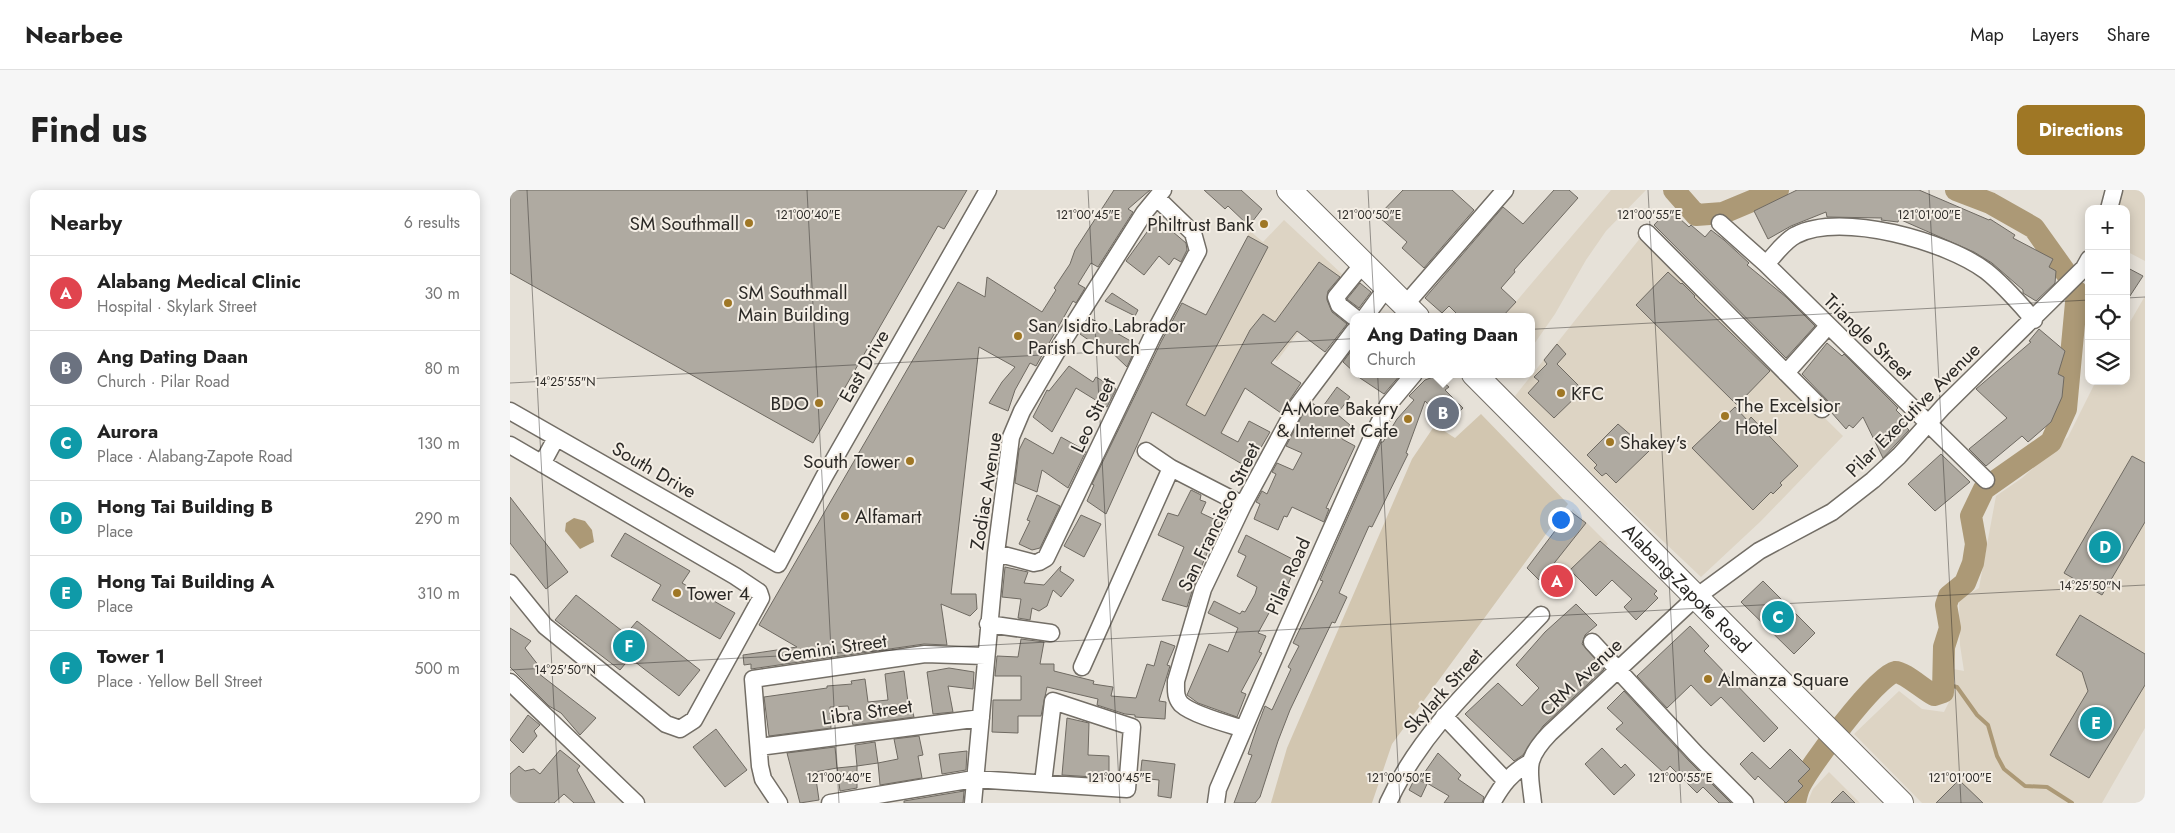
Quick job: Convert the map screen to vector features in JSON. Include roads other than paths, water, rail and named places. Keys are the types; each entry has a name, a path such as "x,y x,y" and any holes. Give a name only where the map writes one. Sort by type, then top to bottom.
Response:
{"highway":[{"path":"1289,190 1411,311"},
{"name":"Alabang-Zapote Road","path":"1478,378 1901,803"}],"street":[{"name":"East Drive","path":"778,564 828,469 988,190"},
{"path":"1411,311 1505,190"},
{"path":"2110,205 2114,190"},
{"name":"Zodiac Avenue","path":"973,803 988,624 1006,462 1011,437 1022,411 1060,346 1160,194"},
{"name":"Leo Street","path":"996,553 1034,563 1046,558 1152,337 1198,252 1193,233 1160,194"},
{"name":"Triangle Street","path":"1720,223 1766,264 1986,480"},
{"path":"1766,264 1796,235 1825,228 1867,228 1901,235 1943,249 1984,270 2008,291 2034,320"},
{"path":"1647,233 1822,408"},
{"path":"1350,314 1339,305 1336,297 1363,264"},
{"name":"Pilar Executive Avenue","path":"1695,598 1759,551 1832,512 1853,496 1899,456 1928,424 2034,320 2085,266"},
{"path":"1368,313 1387,287"},
{"path":"1786,373 1828,326"},
{"name":"San Francisco Street","path":"1244,729 1190,710 1181,704 1176,695 1176,682 1203,589 1243,505 1296,409 1350,336"},
{"name":"Pilar Road","path":"1216,803 1218,789 1375,431 1388,405 1411,378"},
{"name":"South Drive","path":"510,411 778,564"},
{"path":"542,464 556,438"},
{"path":"510,445 735,576 759,592 761,598 694,720 680,729 666,724 545,626 510,583"},
{"path":"1146,451 1171,468 1243,505"},
{"path":"1082,667 1171,468"},
{"name":"CRM Avenue","path":"1529,763 1535,749 1695,598"},
{"name":"Skylark Street","path":"1388,803 1400,777 1416,751 1444,716 1541,615"},
{"path":"988,624 1051,633"},
{"path":"1592,642 1696,754 1746,803"},
{"name":"Gemini Street","path":"758,747 753,679 925,654 985,656"},
{"path":"510,682 636,803"},
{"path":"830,803 974,779 1043,782 1127,789 1132,727 1053,701 1043,782"},
{"path":"1444,716 1506,781"},
{"name":"Libra Street","path":"758,747 981,718"},
{"path":"758,747 764,779 779,803"},
{"path":"1492,803 1506,781 1516,770 1529,763 1533,803"}],"waterway":[{"path":"1674,190 1696,215 1723,213 1778,190"},
{"path":"1956,190 1990,203 2034,228 2066,273"},
{"path":"1795,803 1799,788 1815,762 1843,724 1886,677 1899,672 1934,695 1943,692 1944,647 1950,628 1946,605 1949,596 1965,583 1973,563 1976,544 1971,516 1984,489 2051,442 2066,409 2077,292"},
{"path":"1944,684 1957,687 1977,715 1988,725 1997,756 2004,769 2025,786 2047,787 2072,803"}],"place":[{"name":"SM Southmall","path":"749,223"},
{"name":"Philtrust Bank","path":"1264,224"},
{"name":"SM Southmall Main Building","path":"728,303"},
{"name":"San Isidro Labrador Parish Church","path":"1018,336"},
{"name":"KFC","path":"1561,393"},
{"name":"BDO","path":"819,403"},
{"name":"Ang Dating Daan","path":"1443,413"},
{"name":"The Excelsior Hotel","path":"1725,416"},
{"name":"A-More Bakery & Internet Cafe","path":"1408,419"},
{"name":"Shakey's","path":"1610,442"},
{"name":"South Tower","path":"910,461"},
{"name":"Alfamart","path":"845,516"},
{"name":"Hong Tai Building B","path":"2105,547"},
{"name":"Alabang Medical Clinic","path":"1557,581"},
{"name":"Tower 4","path":"677,593"},
{"name":"Aurora","path":"1778,617"},
{"name":"Tower 1","path":"629,646"},
{"name":"Almanza Square","path":"1708,679"},
{"name":"Hong Tai Building A","path":"2096,723"}]}
